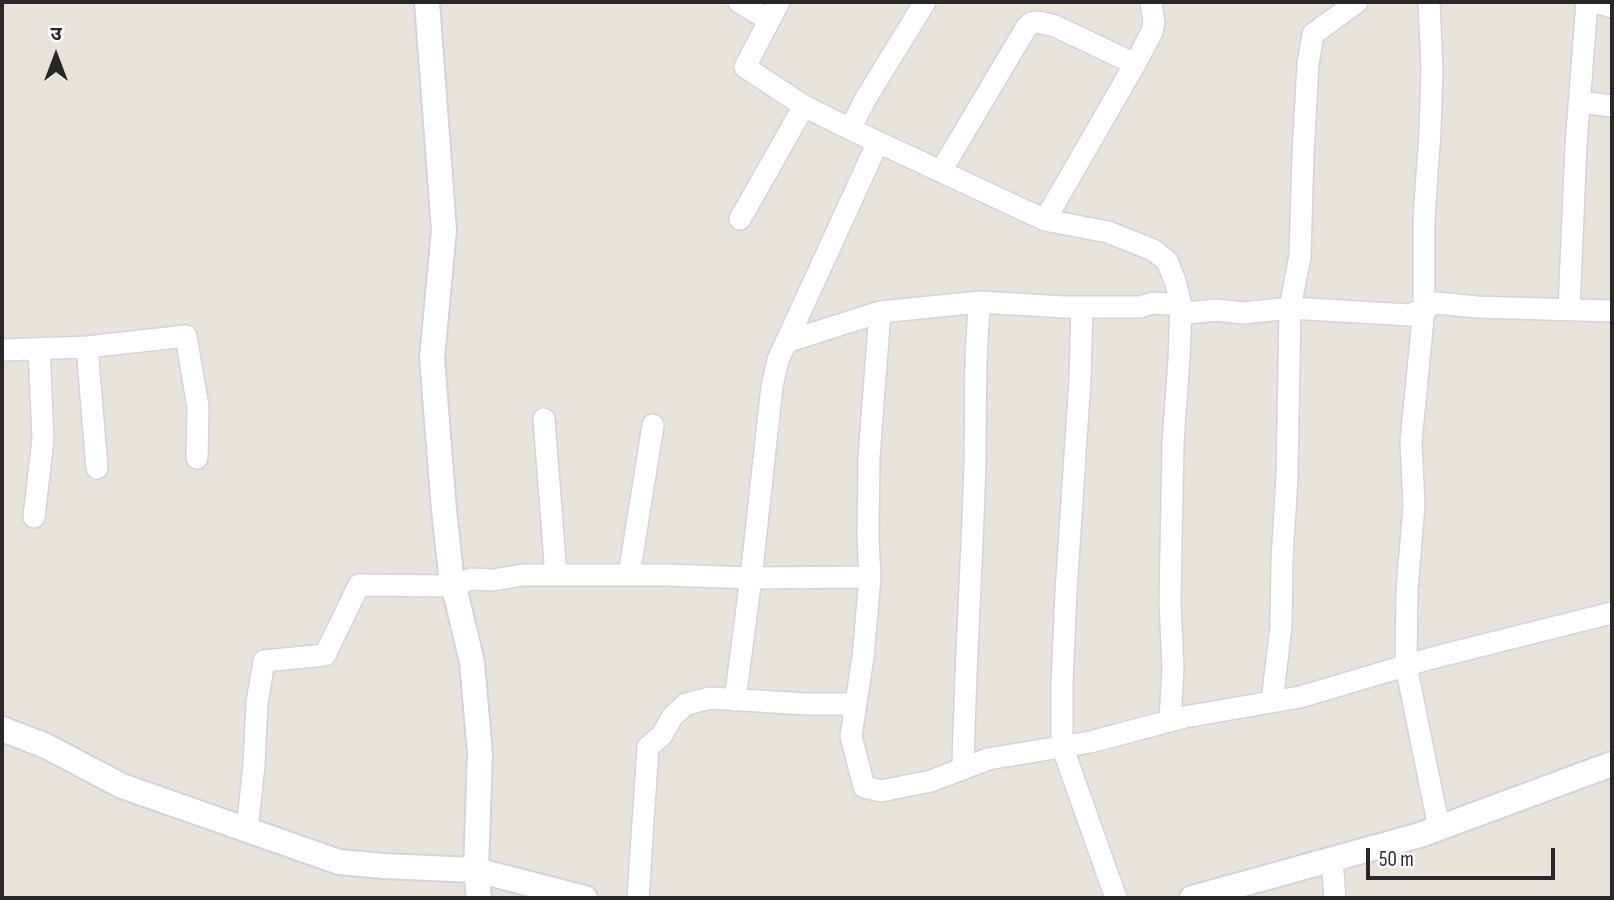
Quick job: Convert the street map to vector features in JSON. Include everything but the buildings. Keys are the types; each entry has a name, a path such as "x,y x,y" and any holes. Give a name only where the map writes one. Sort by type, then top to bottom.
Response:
{"street":[{"path":"428,2 444,230 432,358 444,510 454,586 472,662 480,754 476,870 479,898"},
{"path":"739,2 774,11 745,67 804,106 1045,220 1108,232 1153,250 1167,261 1181,305 1174,443 1170,602 1173,668 1170,721"},
{"path":"850,129 925,2"},
{"path":"1045,220 1152,32 1154,23 1151,2"},
{"path":"1272,702 1281,626 1290,307 1300,256 1308,64 1313,34 1357,2"},
{"path":"1429,2 1432,69 1424,219 1424,309 1410,441 1413,506 1407,590 1406,666 1439,828"},
{"path":"1569,309 1570,255 1587,2"},
{"path":"1595,2 1612,7"},
{"path":"941,171 1031,23 1055,26 1135,64"},
{"path":"1579,102 1612,106"},
{"path":"740,219 804,106"},
{"path":"735,700 772,386 778,360 878,142"},
{"path":"786,342 880,312 980,302 1064,307 1140,307 1153,303 1181,305 1187,313 1217,310 1243,313 1290,307 1410,315 1437,303 1477,307 1612,311"},
{"path":"963,768 975,464 976,338 980,302"},
{"path":"1082,307 1066,592 1062,746 1116,898"},
{"path":"880,312 869,457 870,577 863,657 851,736 864,787 881,791 931,781 988,759 1090,742 1185,717 1300,697 1534,631 1612,613"},
{"path":"2,350 87,347 186,336 198,407 197,458"},
{"path":"87,347 97,468"},
{"path":"34,517 43,439 39,349"},
{"path":"544,419 556,575"},
{"path":"629,575 653,425"},
{"path":"247,830 257,703 264,661 325,655 359,585 454,586 471,579 493,580 523,575 870,577"},
{"path":"638,898 648,747 662,735 672,717 686,705 710,698 855,705"},
{"path":"2,729 46,746 122,786 339,862 476,870 585,898"},
{"path":"1192,898 1420,835 1612,764"},
{"path":"1332,860 1335,898"}]}
